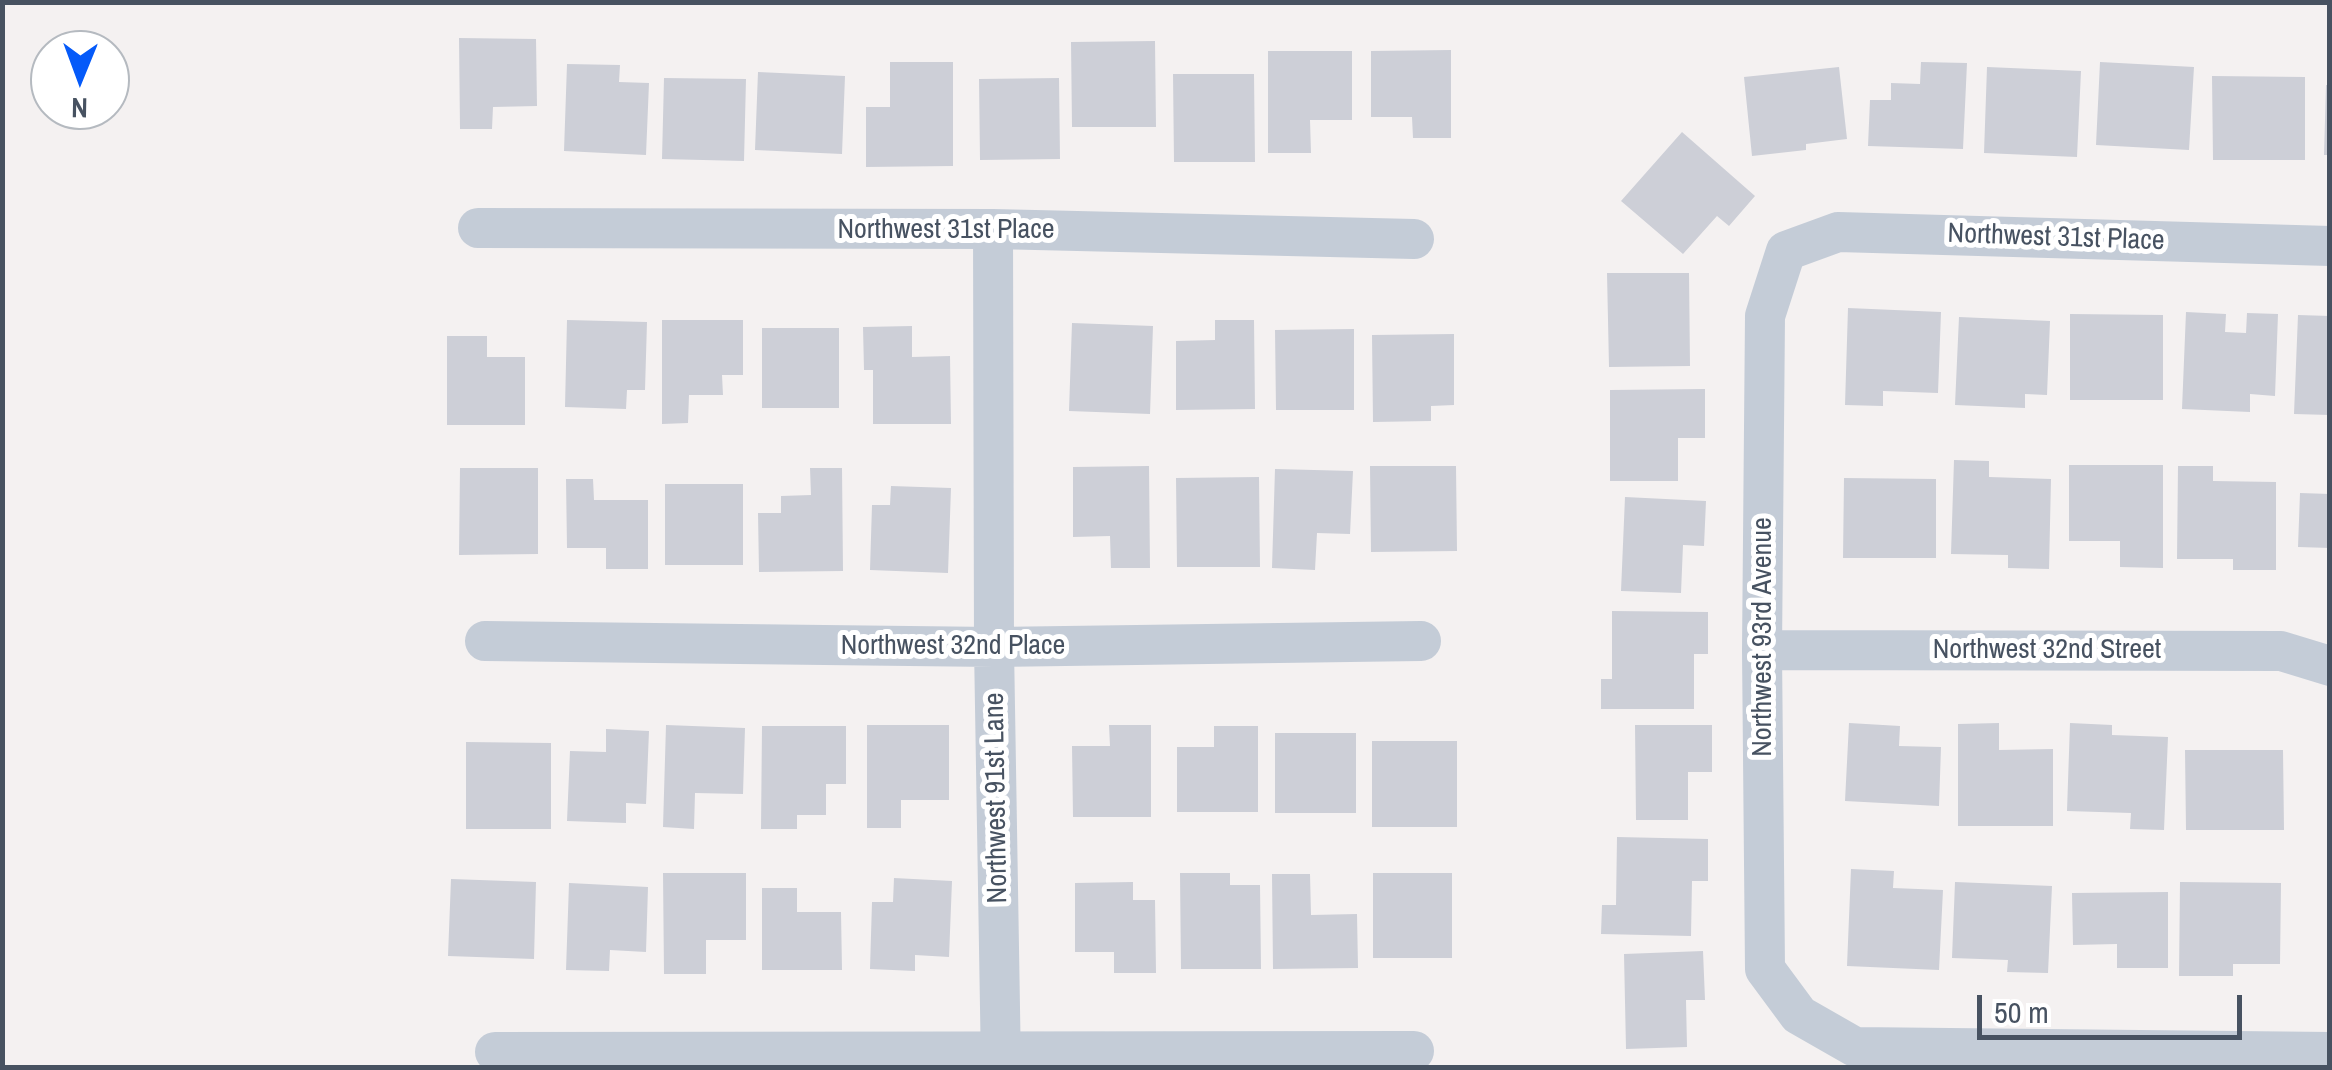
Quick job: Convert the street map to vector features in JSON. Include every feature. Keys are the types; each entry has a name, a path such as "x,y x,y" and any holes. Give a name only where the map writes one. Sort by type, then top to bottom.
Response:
{"street":[{"name":"Northwest 31st Place","path":"478,228 993,229 1414,239"},
{"name":"Northwest 91st Lane","path":"993,229 994,648 1001,1059"},
{"name":"Northwest 31st Place","path":"1786,251 1838,232 2330,246"},
{"name":"Northwest 93rd Avenue","path":"1786,251 1765,316 1765,970 1799,1015 1855,1048 2330,1052"},
{"name":"Northwest 32nd Place","path":"485,642 994,648 1421,641"},
{"name":"Northwest 32nd Street","path":"1762,650 2282,651 2330,666"},
{"path":"495,1052 1001,1059 1414,1051"}],"building":[{"path":"459,38 536,39 537,106 493,107 492,129 460,129"},
{"path":"1155,41 1156,127 1072,127 1071,42"},
{"path":"1451,50 1451,138 1413,138 1412,117 1371,117 1371,51"},
{"path":"1268,51 1352,51 1352,120 1310,120 1311,153 1268,153"},
{"path":"890,62 953,62 953,166 866,167 866,107 890,107"},
{"path":"1921,62 1967,63 1963,149 1868,146 1870,100 1891,100 1891,83 1920,84"},
{"path":"2100,62 2194,67 2189,150 2096,145"},
{"path":"567,64 620,65 619,82 649,83 646,155 564,151"},
{"path":"1839,67 1847,139 1806,144 1806,150 1752,156 1744,77"},
{"path":"1987,67 2081,71 2077,157 1984,153"},
{"path":"758,72 845,76 842,154 755,150"},
{"path":"1173,74 1254,74 1255,162 1174,162"},
{"path":"2212,76 2305,77 2305,160 2213,160"},
{"path":"664,78 746,79 744,161 662,159"},
{"path":"1059,78 1060,159 980,160 979,79"},
{"path":"2326,85 2330,85 2330,155 2324,155"},
{"path":"1682,132 1755,196 1729,226 1717,216 1683,254 1621,201"},
{"path":"1607,273 1689,273 1690,366 1609,367"},
{"path":"1848,308 1941,312 1938,393 1883,391 1883,406 1845,405"},
{"path":"2186,312 2226,314 2225,332 2246,333 2247,313 2278,314 2275,396 2250,394 2250,412 2182,409"},
{"path":"2070,314 2163,315 2163,400 2070,400"},
{"path":"2298,315 2330,316 2330,415 2294,414"},
{"path":"1959,317 2050,321 2047,395 2025,394 2025,408 1955,405"},
{"path":"567,320 647,322 645,390 627,390 626,409 565,407"},
{"path":"662,320 743,320 743,375 722,375 723,395 689,395 688,423 662,424"},
{"path":"1215,320 1254,320 1255,409 1176,410 1176,341 1215,340"},
{"path":"1072,323 1153,326 1150,414 1069,411"},
{"path":"912,326 912,357 950,356 951,424 873,424 873,370 864,370 863,327"},
{"path":"762,328 839,328 839,408 762,408"},
{"path":"1354,329 1354,410 1276,410 1275,330"},
{"path":"1454,334 1454,405 1431,406 1431,421 1373,422 1372,335"},
{"path":"447,336 487,336 487,357 525,357 525,425 447,425"},
{"path":"1705,389 1705,438 1678,438 1678,481 1610,481 1610,390"},
{"path":"1954,460 1989,461 1989,477 2051,479 2049,569 2008,568 2008,555 1951,554"},
{"path":"2069,465 2163,465 2163,568 2120,567 2120,541 2069,541"},
{"path":"1149,466 1150,568 1111,568 1110,536 1073,537 1073,467"},
{"path":"1370,466 1456,466 1457,551 1371,552"},
{"path":"2178,466 2213,466 2213,481 2276,482 2276,570 2233,570 2233,559 2177,559"},
{"path":"460,468 538,468 538,554 459,555"},
{"path":"810,468 842,468 843,571 759,572 758,513 781,513 781,496 811,495"},
{"path":"1275,469 1353,471 1350,534 1317,533 1315,570 1272,568"},
{"path":"1259,477 1260,567 1177,567 1176,478"},
{"path":"1844,478 1936,479 1936,558 1843,558"},
{"path":"566,479 593,479 594,500 648,500 648,569 606,569 606,548 567,548"},
{"path":"665,484 743,484 743,565 665,565"},
{"path":"891,486 951,488 948,573 870,570 872,505 890,505"},
{"path":"2300,493 2330,494 2330,548 2298,547"},
{"path":"1625,497 1706,501 1704,546 1683,545 1681,593 1621,591"},
{"path":"1612,611 1708,612 1708,654 1694,654 1694,709 1601,709 1601,679 1612,679"},
{"path":"1849,723 1900,726 1899,746 1941,747 1939,806 1845,801"},
{"path":"1999,723 1999,750 2053,749 2053,826 1958,826 1958,724"},
{"path":"2070,723 2112,725 2112,735 2168,737 2164,830 2130,829 2131,813 2067,811"},
{"path":"666,725 745,728 743,794 695,793 694,829 663,827"},
{"path":"867,725 949,725 949,800 901,800 901,828 867,828"},
{"path":"1109,725 1151,725 1151,817 1073,817 1072,746 1110,746"},
{"path":"1635,725 1712,725 1712,772 1688,772 1688,820 1636,820"},
{"path":"762,726 846,726 846,784 826,784 826,815 797,815 797,829 761,829"},
{"path":"1214,726 1258,726 1258,812 1177,812 1177,747 1214,747"},
{"path":"606,729 649,731 646,804 626,803 626,823 567,821 570,751 606,752"},
{"path":"1275,733 1356,733 1356,813 1275,813"},
{"path":"1372,741 1457,741 1457,827 1372,827"},
{"path":"466,742 551,743 551,829 466,829"},
{"path":"2185,750 2283,750 2284,830 2186,830"},
{"path":"1617,837 1708,839 1708,881 1692,881 1691,936 1601,934 1602,905 1616,905"},
{"path":"1851,869 1894,871 1893,888 1943,890 1939,970 1847,966"},
{"path":"663,873 746,873 746,940 706,940 706,974 664,974"},
{"path":"1180,873 1230,873 1230,885 1260,885 1261,969 1181,969"},
{"path":"1373,873 1452,873 1452,958 1373,958"},
{"path":"1272,874 1310,874 1311,915 1357,914 1358,968 1273,969"},
{"path":"894,878 952,881 949,957 915,955 915,971 870,969 872,902 893,902"},
{"path":"451,879 536,882 534,959 448,956"},
{"path":"1133,882 1133,900 1155,900 1156,973 1114,973 1114,952 1075,952 1075,883"},
{"path":"1955,882 2052,886 2048,973 2007,972 2008,960 1952,958"},
{"path":"2180,882 2281,883 2280,964 2233,964 2233,976 2179,976"},
{"path":"569,883 648,887 646,952 610,950 609,971 566,970"},
{"path":"762,888 797,888 797,912 841,912 842,970 762,970"},
{"path":"2168,892 2168,968 2117,968 2117,944 2073,945 2072,893"},
{"path":"1703,951 1705,1000 1686,1000 1687,1047 1626,1049 1624,954"}]}
